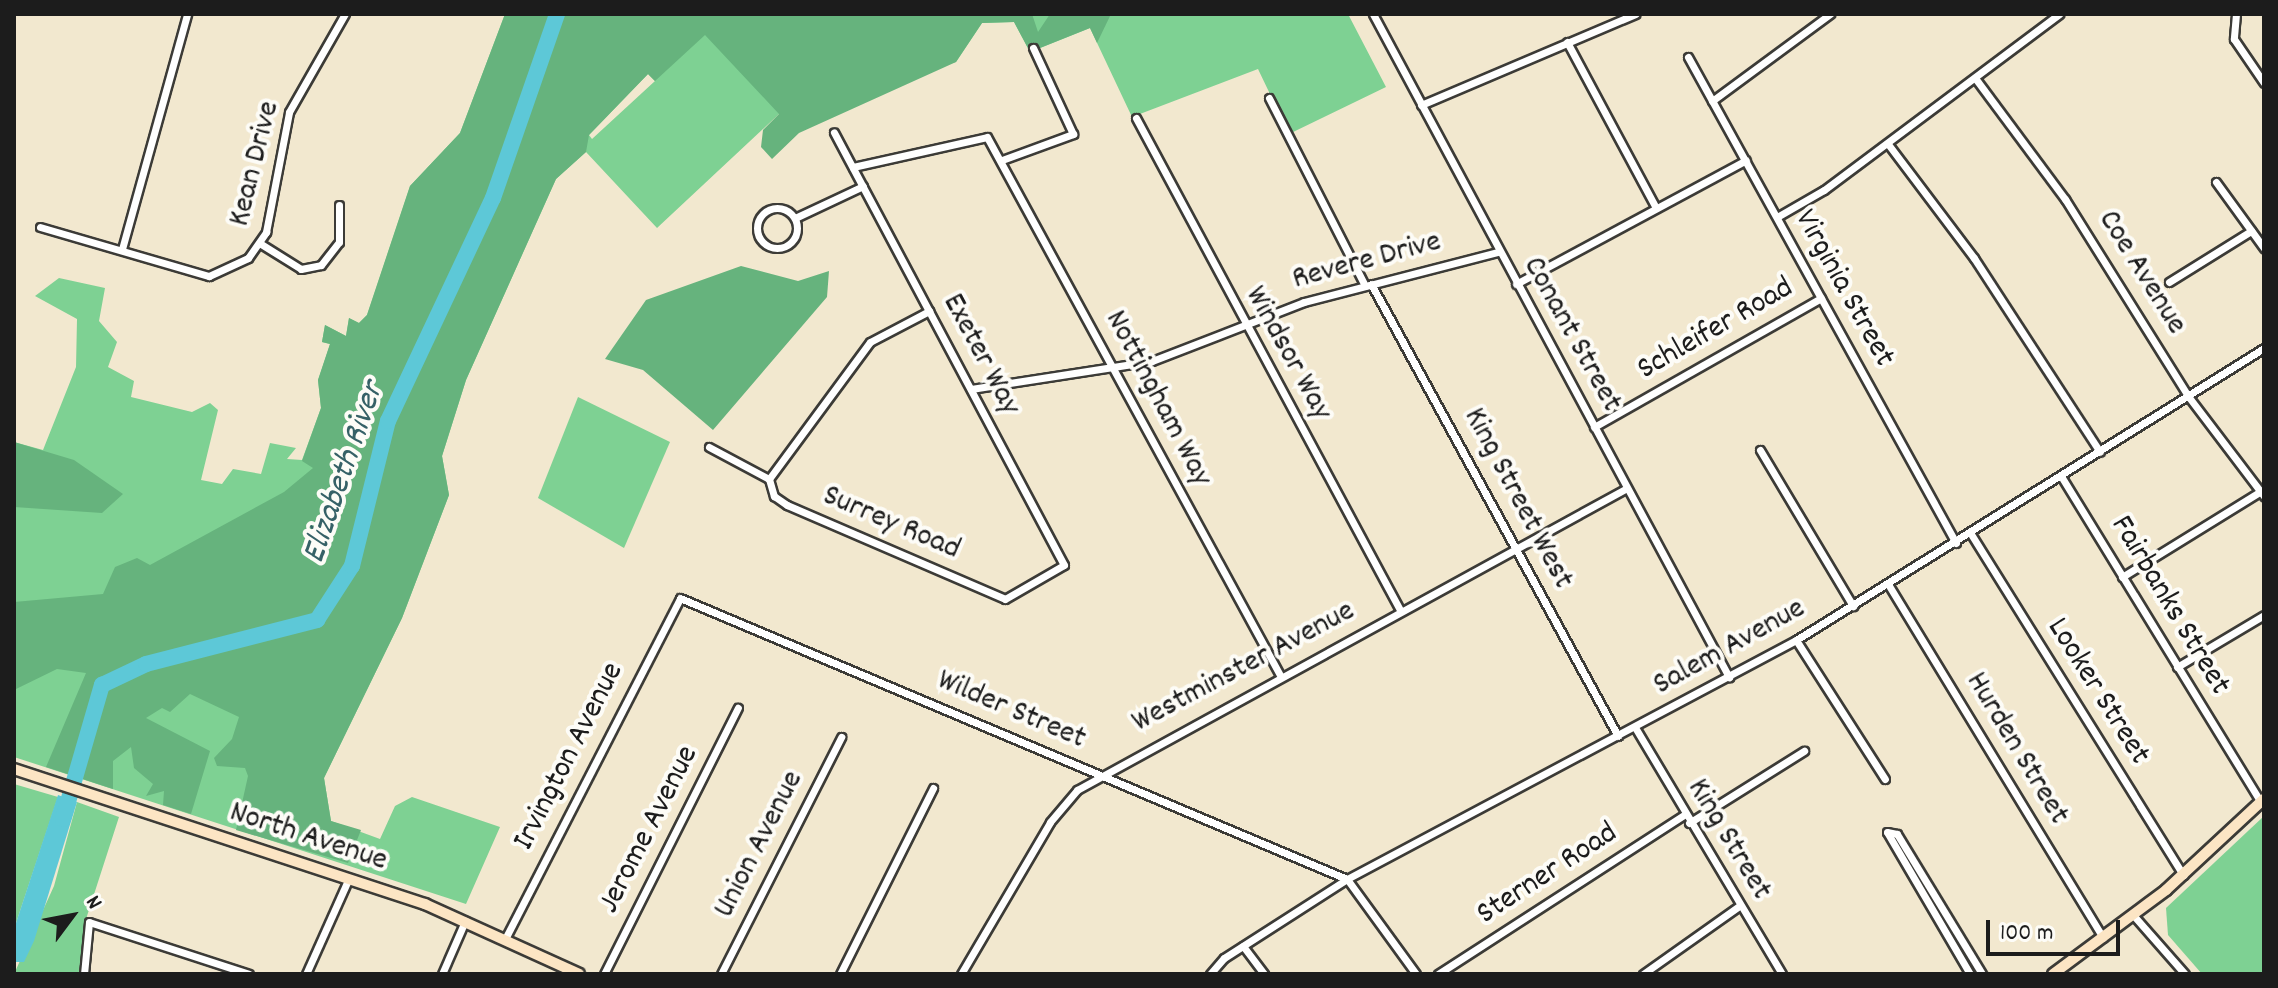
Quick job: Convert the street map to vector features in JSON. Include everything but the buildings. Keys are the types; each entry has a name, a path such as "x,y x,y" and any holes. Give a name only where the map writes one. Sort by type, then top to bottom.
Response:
{"main road":[{"name":"North Avenue","path":"14,769 349,878 466,920 579,974"},
{"path":"2053,974 2134,916 2183,875 2262,800"}],"street":[{"path":"122,249 187,14"},
{"name":"Kean Drive","path":"40,227 209,276 261,244 289,112 345,14"},
{"name":"Conant Street","path":"1373,14 1498,252 1729,677"},
{"path":"1421,105 1635,14"},
{"path":"1712,101 1830,14"},
{"path":"1777,217 1888,144 2059,14"},
{"path":"2236,14 2234,39 2264,83"},
{"path":"1567,42 1656,208"},
{"path":"1002,160 1073,134 1033,48"},
{"name":"Virginia Street","path":"1688,57 1956,543"},
{"name":"Coe Avenue","path":"1975,78 2065,199 2188,396 2262,494"},
{"name":"King Street West","path":"1269,98 1368,285 1618,736"},
{"name":"Windsor Way","path":"1136,118 1243,325 1400,610"},
{"name":"Exeter Way","path":"834,132 1064,565"},
{"name":"Nottingham Way","path":"853,167 979,134 993,145 1280,675"},
{"path":"1888,144 1974,258 2100,452"},
{"path":"1516,284 1746,160"},
{"path":"2216,182 2264,248"},
{"path":"795,218 863,186"},
{"path":"261,244 301,269 321,265 339,242 339,205"},
{"path":"785,209 795,218 788,245 769,247 759,238 758,220 766,210 785,209"},
{"path":"2169,282 2251,231"},
{"name":"Revere Drive","path":"971,389 1114,369 1368,285 1498,252"},
{"name":"Schleifer Road","path":"1594,427 1821,298"},
{"path":"769,479 870,342 929,311"},
{"name":"Salem Avenue","path":"1210,974 1243,946 1347,879 1636,729 1796,640 1971,534 2264,348"},
{"name":"Surrey Road","path":"709,447 769,479 774,496 787,505 1005,599 1064,565"},
{"path":"1760,450 1853,606"},
{"name":"Fairbanks Street","path":"2061,476 2262,800"},
{"name":"Westminster Avenue","path":"961,974 1050,822 1099,774 1627,488"},
{"path":"2122,577 2262,494"},
{"name":"Looker Street","path":"1971,534 2183,875"},
{"name":"Hurden Street","path":"1888,584 2103,938"},
{"name":"Wilder Street","path":"680,598 1347,879"},
{"name":"Irvington Avenue","path":"505,939 680,598"},
{"path":"2177,667 2264,615"},
{"path":"1796,640 1885,779"},
{"name":"Jerome Avenue","path":"604,974 738,708"},
{"name":"King Street","path":"1636,729 1782,974"},
{"name":"Union Avenue","path":"721,974 841,737"},
{"name":"Sterner Road","path":"1438,974 1687,819 1804,751"},
{"path":"840,974 933,788"},
{"path":"1970,974 1887,832 1897,834 1982,974"},
{"path":"306,974 349,878"},
{"path":"1347,879 1416,974"},
{"path":"1919,891 1928,886"},
{"path":"1643,974 1739,906"},
{"path":"2134,916 2185,974"},
{"path":"442,974 466,920"},
{"path":"84,974 89,922 249,974"},
{"path":"1954,948 1963,943"},
{"path":"1243,946 1264,974"}],"green space":[{"path":"505,14 1348,14 1386,87 1289,134 1258,69 1132,117 1090,28 1030,52 1014,22 982,23 956,62 779,114 657,228 586,152 556,179 466,380 442,456 449,495 402,618 324,778 331,821 380,839 395,806 412,797 500,827 466,904 14,757 14,442 43,450 76,367 77,319 35,296 59,278 105,288 99,321 117,342 108,367 134,381 131,397 192,412 210,403 218,410 201,480 222,484 233,469 261,474 270,443 296,448 287,459 302,460 321,408 318,380 330,344 322,342 325,325 346,336 349,318 359,323 367,315 410,186 460,133","holes":["648,74 655,81 592,139 589,135"]},
{"path":"505,14 1032,14 1038,32 1050,14 1111,14 1097,43 1090,28 1030,52 1014,22 982,23 956,62 799,133 772,159 761,147 763,130 779,114 705,35 655,81 648,74 589,135 586,152 556,179 466,380 442,456 449,495 402,618 324,778 331,821 361,830 348,863 236,830 248,776 245,768 217,766 214,758 232,739 239,717 190,694 170,712 162,708 146,718 210,751 191,814 163,805 164,791 146,796 153,784 134,768 131,747 113,761 113,789 46,767 86,673 57,669 14,690 14,602 103,594 115,567 137,558 150,565 284,492 313,468 302,461 321,408 318,380 330,344 322,342 325,325 346,336 349,318 359,323 367,315 410,186 460,133"},
{"path":"741,266 798,281 829,271 827,297 713,430 643,370 605,359 646,300"},
{"path":"578,397 670,442 624,548 538,498"},
{"path":"14,442 74,460 123,494 102,513 14,507"},
{"path":"14,784 58,797 14,929"},
{"path":"77,802 119,817 87,916 79,974 14,974 54,886"},
{"path":"2264,816 2264,974 2202,974 2168,935 2166,908"}],"water":[{"path":"58,795 77,802 34,941 24,962 14,962 14,929"}],"waterway":[{"name":"Elizabeth River","path":"63,819 102,685 146,664 317,620 352,566 388,421 493,198 557,14"}]}
